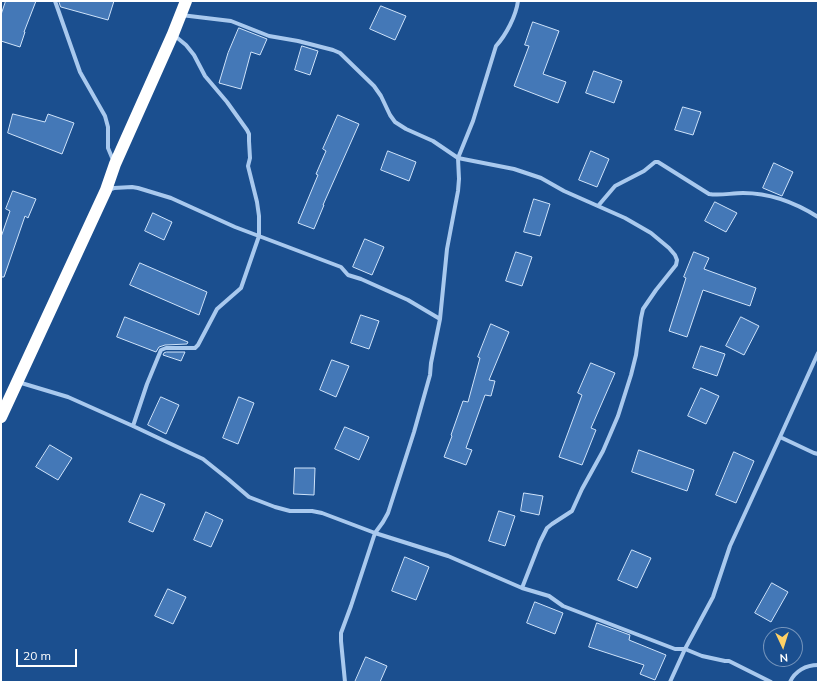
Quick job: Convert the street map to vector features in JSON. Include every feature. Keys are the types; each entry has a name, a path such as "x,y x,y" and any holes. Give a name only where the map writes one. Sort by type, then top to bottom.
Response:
{"highway":[{"path":"1,417 106,190 115,164 173,34 186,1"}],"street":[{"path":"55,1 80,72 105,116 108,127 108,148 115,164"},
{"path":"345,682 341,633 375,533 388,513 430,375 440,318 447,249 458,191 458,158 475,114 496,46 512,20 518,1"},
{"path":"180,14 230,21 269,36 298,41 340,53 374,86 395,122 406,129 433,141 458,158 514,169 541,178 564,191 625,218 651,233 669,248 675,256 677,260 676,265 643,309 636,355 631,375 618,416 603,451 582,489 572,511 547,528 522,588"},
{"path":"133,426 161,350 166,348 195,348 198,345 217,309 241,288 259,236 257,202 248,166 250,158 249,134 227,102 205,76 194,55 186,45 173,34"},
{"path":"598,206 615,186 644,171 655,162 658,162 709,194 716,195 741,193 765,195 805,209 818,217"},
{"path":"106,190 125,187 138,188 171,198 235,227 341,267 348,275 361,279 408,300 440,318"},
{"path":"670,682 685,649 713,596 730,546 818,352"},
{"path":"18,381 68,397 203,459 249,497 290,511 312,511 322,513 375,533 448,556 522,588 549,596 563,606 674,649 685,649 702,656 729,661 771,682"},
{"path":"780,437 818,454"},
{"path":"790,682 798,671 811,665 818,665"}],"building":[{"path":"6,1 36,1 20,47 1,41 1,15"},
{"path":"59,1 114,1 108,20 61,7"},
{"path":"381,6 406,16 395,40 370,29"},
{"path":"533,22 559,31 543,74 566,82 558,103 514,86 529,46 525,45"},
{"path":"239,28 267,39 260,55 251,52 241,89 219,83 228,53"},
{"path":"302,46 318,51 310,75 295,70"},
{"path":"594,71 622,81 614,103 586,93"},
{"path":"683,107 701,112 693,135 675,130"},
{"path":"13,114 45,122 48,114 74,123 62,154 8,133"},
{"path":"338,115 359,124 314,229 298,223 318,175 316,174 326,151 323,149"},
{"path":"388,151 416,162 409,181 381,170"},
{"path":"591,151 609,159 597,187 579,180"},
{"path":"774,163 793,172 782,196 763,188"},
{"path":"13,191 36,199 28,218 25,216 4,277 1,277 1,237 10,211 6,209"},
{"path":"534,199 550,204 540,236 524,232"},
{"path":"715,202 737,213 726,232 705,221"},
{"path":"153,213 172,222 164,240 145,231"},
{"path":"365,239 384,247 372,275 353,267"},
{"path":"516,252 532,257 522,286 506,281"},
{"path":"694,252 709,258 704,269 756,288 750,306 703,290 687,337 669,331 686,278 684,277"},
{"path":"140,263 207,292 199,315 130,285"},
{"path":"361,315 379,321 369,349 351,343"},
{"path":"125,317 188,342 187,344 165,345 159,347 156,352 117,337"},
{"path":"741,317 759,326 744,355 726,346"},
{"path":"491,324 509,332 489,380 495,381 491,396 485,395 466,448 472,450 466,465 444,457 463,401 468,402 480,358 478,357"},
{"path":"701,346 725,354 717,376 693,368"},
{"path":"167,352 185,352 181,361 163,355"},
{"path":"332,360 349,366 336,397 320,390"},
{"path":"591,363 615,373 591,428 596,430 582,465 559,457 582,395 578,393"},
{"path":"701,388 719,396 706,424 688,416"},
{"path":"161,397 179,405 166,434 148,425"},
{"path":"239,397 254,403 238,444 223,438"},
{"path":"345,427 369,437 359,460 335,449"},
{"path":"50,445 72,458 58,480 36,467"},
{"path":"639,450 694,470 687,491 632,472"},
{"path":"734,452 754,461 736,503 716,495"},
{"path":"295,468 315,468 314,495 294,494"},
{"path":"524,493 543,496 539,515 521,511"},
{"path":"141,494 165,504 153,532 129,522"},
{"path":"499,511 515,516 505,546 489,541"},
{"path":"206,512 223,520 211,547 194,540"},
{"path":"632,550 651,558 637,588 618,580"},
{"path":"405,557 429,567 416,600 392,591"},
{"path":"772,583 788,592 771,622 755,613"},
{"path":"168,589 186,597 173,624 155,616"},
{"path":"535,602 563,613 555,634 527,623"},
{"path":"597,623 630,635 629,640 666,655 655,680 640,674 644,665 589,647"},
{"path":"366,657 387,666 380,682 355,682"}]}
